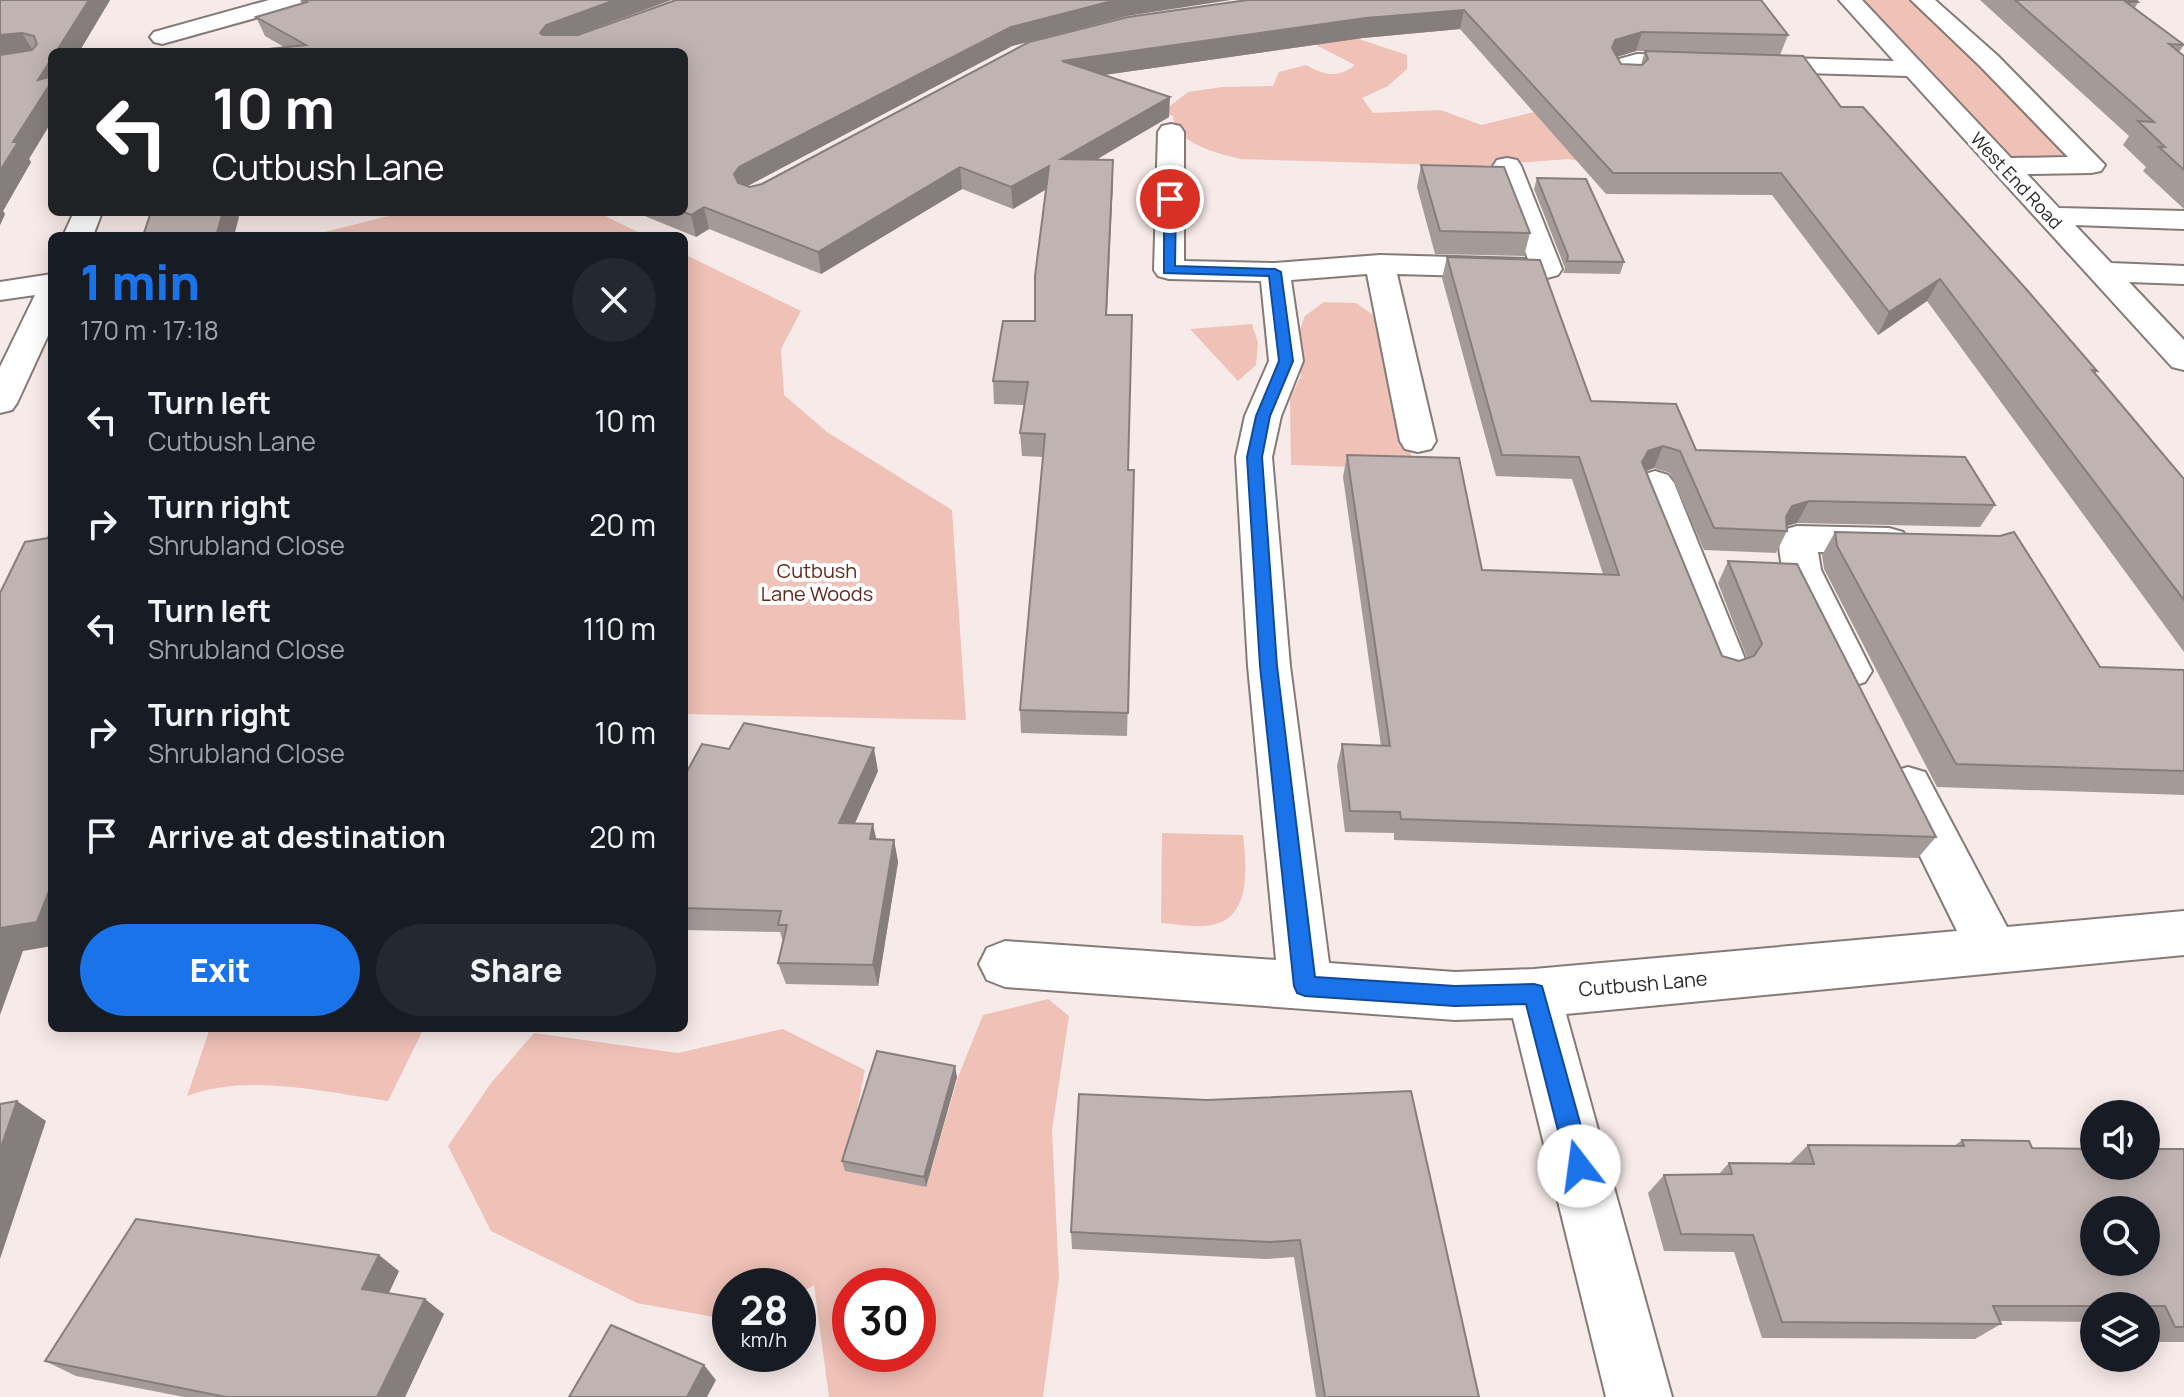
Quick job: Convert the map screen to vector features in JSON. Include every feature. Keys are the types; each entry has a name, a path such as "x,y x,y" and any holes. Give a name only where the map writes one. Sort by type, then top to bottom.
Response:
{"street":[{"path":"159,44 294,0"},
{"name":"West End Road","path":"1850,0 2184,360"},
{"path":"1922,0 1989,61 2091,165 2002,166"},
{"path":"159,44 171,12"},
{"path":"1627,77 1621,66 1637,61 1913,69"},
{"path":"1171,132 1169,270 1275,272 1380,264 1547,269 1507,166"},
{"path":"2048,216 2184,220"},
{"path":"1380,264 1418,441"},
{"path":"1275,272 1286,361 1263,416 1254,457 1269,666 1305,986"},
{"path":"2101,272 2184,275"},
{"path":"0,291 48,284"},
{"path":"0,403 48,301"},
{"path":"1655,483 1726,664"},
{"path":"1688,566 1763,569 1797,539 1922,542"},
{"path":"1763,569 1870,710"},
{"path":"1892,752 1993,951"},
{"name":"Cutbush Lane","path":"1005,964 1455,996 1534,993 2184,933"},
{"path":"1534,993 1639,1397"}],"green space":[{"path":"1850,0 1922,0 2091,165 2002,166"},
{"path":"1287,30 1341,33 1407,55 1407,69 1388,86 1362,98 1373,113 1441,110 1481,125 1534,112 1604,167 1569,159 1477,166 1240,159 1189,140 1181,134 1173,116 1162,112 1188,92 1222,87 1273,86 1279,72 1306,65 1337,74 1355,65"},
{"path":"389,216 605,216 638,232 324,232"},
{"name":"Cutbush Lane Woods","path":"688,256 801,311 781,349 784,395 827,432 952,510 966,720 688,714"},
{"path":"1324,302 1356,303 1383,322 1404,406 1413,469 1291,465 1290,398 1301,376 1300,329 1305,316"},
{"path":"1252,324 1258,343 1256,365 1238,381 1190,329"},
{"path":"1162,833 1243,835 1243,892 1239,905 1231,915 1220,923 1205,926 1161,923"},
{"path":"1048,999 1069,1016 1052,1130 1059,1278 1043,1397 829,1397 816,1300 816,1268 712,1268 712,1317 637,1303 491,1231 448,1146 491,1083 534,1033 678,1053 783,1029 865,1070 845,1171 926,1187 958,1077 983,1015"},
{"path":"209,1032 422,1032 388,1101 312,1089 261,1085 211,1089 187,1096"}],"building":[{"path":"0,0 89,0 59,48 48,48 48,64 38,80 48,77 48,87 13,142 18,142 0,171 0,55 32,50 37,44 34,36 22,33 0,35"},
{"path":"303,0 615,0 546,25 540,33 578,35 676,0 1116,0 1011,27 739,167 734,174 738,183 750,187 762,184 1029,42 1128,17 1247,0 1761,0 1788,35 1642,32 1615,40 1612,48 1621,64 1642,65 1648,59 1645,51 1803,56 1841,107 1863,107 2097,371 2092,370 2184,479 2184,600 1940,279 1889,312 1781,173 1613,173 1464,10 1366,18 1062,61 1170,97 1061,159 1113,160 1106,315 1132,315 1128,470 1134,470 1128,713 1020,710 1045,434 1020,433 1028,382 993,381 1003,321 1035,321 1035,276 1049,166 1011,187 960,167 818,252 704,207 688,214 688,48 278,48 306,45 256,17 307,2"},
{"path":"2015,0 2136,0 2138,2 2126,2 2184,45 2169,44 2184,56 2184,170 2159,147 2165,147 2138,121 2154,122"},
{"path":"1421,165 1504,167 1530,233 1440,231"},
{"path":"1537,178 1586,179 1624,262 1567,261 1568,256"},
{"path":"150,216 222,216 217,232 144,232"},
{"path":"1447,257 1540,260 1591,401 1676,404 1696,450 1965,457 1995,505 1809,501 1792,506 1786,517 1787,531 1714,528 1680,451 1663,446 1648,451 1642,462 1722,656 1739,661 1754,656 1762,644 1728,561 1797,564 1936,837 1401,819 1400,812 1350,811 1342,744 1390,746 1347,455 1459,458 1482,570 1619,575 1579,457 1502,455"},
{"path":"1835,532 2000,536 2014,532 2100,667 2184,670 2184,771 1956,764 1837,546"},
{"path":"48,538 48,893 37,922 0,928 0,593 25,542"},
{"path":"744,723 874,748 839,823 873,824 870,839 894,840 873,965 778,963 787,925 778,925 781,911 688,908 688,770 702,744 729,749"},
{"path":"877,1051 955,1066 924,1177 842,1161"},
{"path":"1411,1091 1479,1397 1325,1397 1300,1240 1270,1242 1071,1232 1079,1094 1207,1100"},
{"path":"17,1101 0,1150 0,1104"},
{"path":"1962,1140 2029,1141 2032,1148 2080,1149 2080,1180 2160,1180 2160,1149 2184,1149 2184,1327 2175,1327 2165,1306 2160,1306 2160,1292 2080,1292 2080,1306 1993,1306 2001,1324 1782,1322 1753,1235 1681,1234 1664,1175 1732,1174 1729,1163 1814,1164 1808,1145 1964,1146"},
{"path":"136,1219 379,1255 362,1289 425,1299 377,1397 226,1397 45,1361"},
{"path":"611,1325 704,1365 687,1397 569,1397"}],"route":[{"path":"1170,199 1169,270 1275,272 1286,361 1263,416 1254,457 1269,666 1305,986 1455,996 1534,993 1579,1166"}]}
